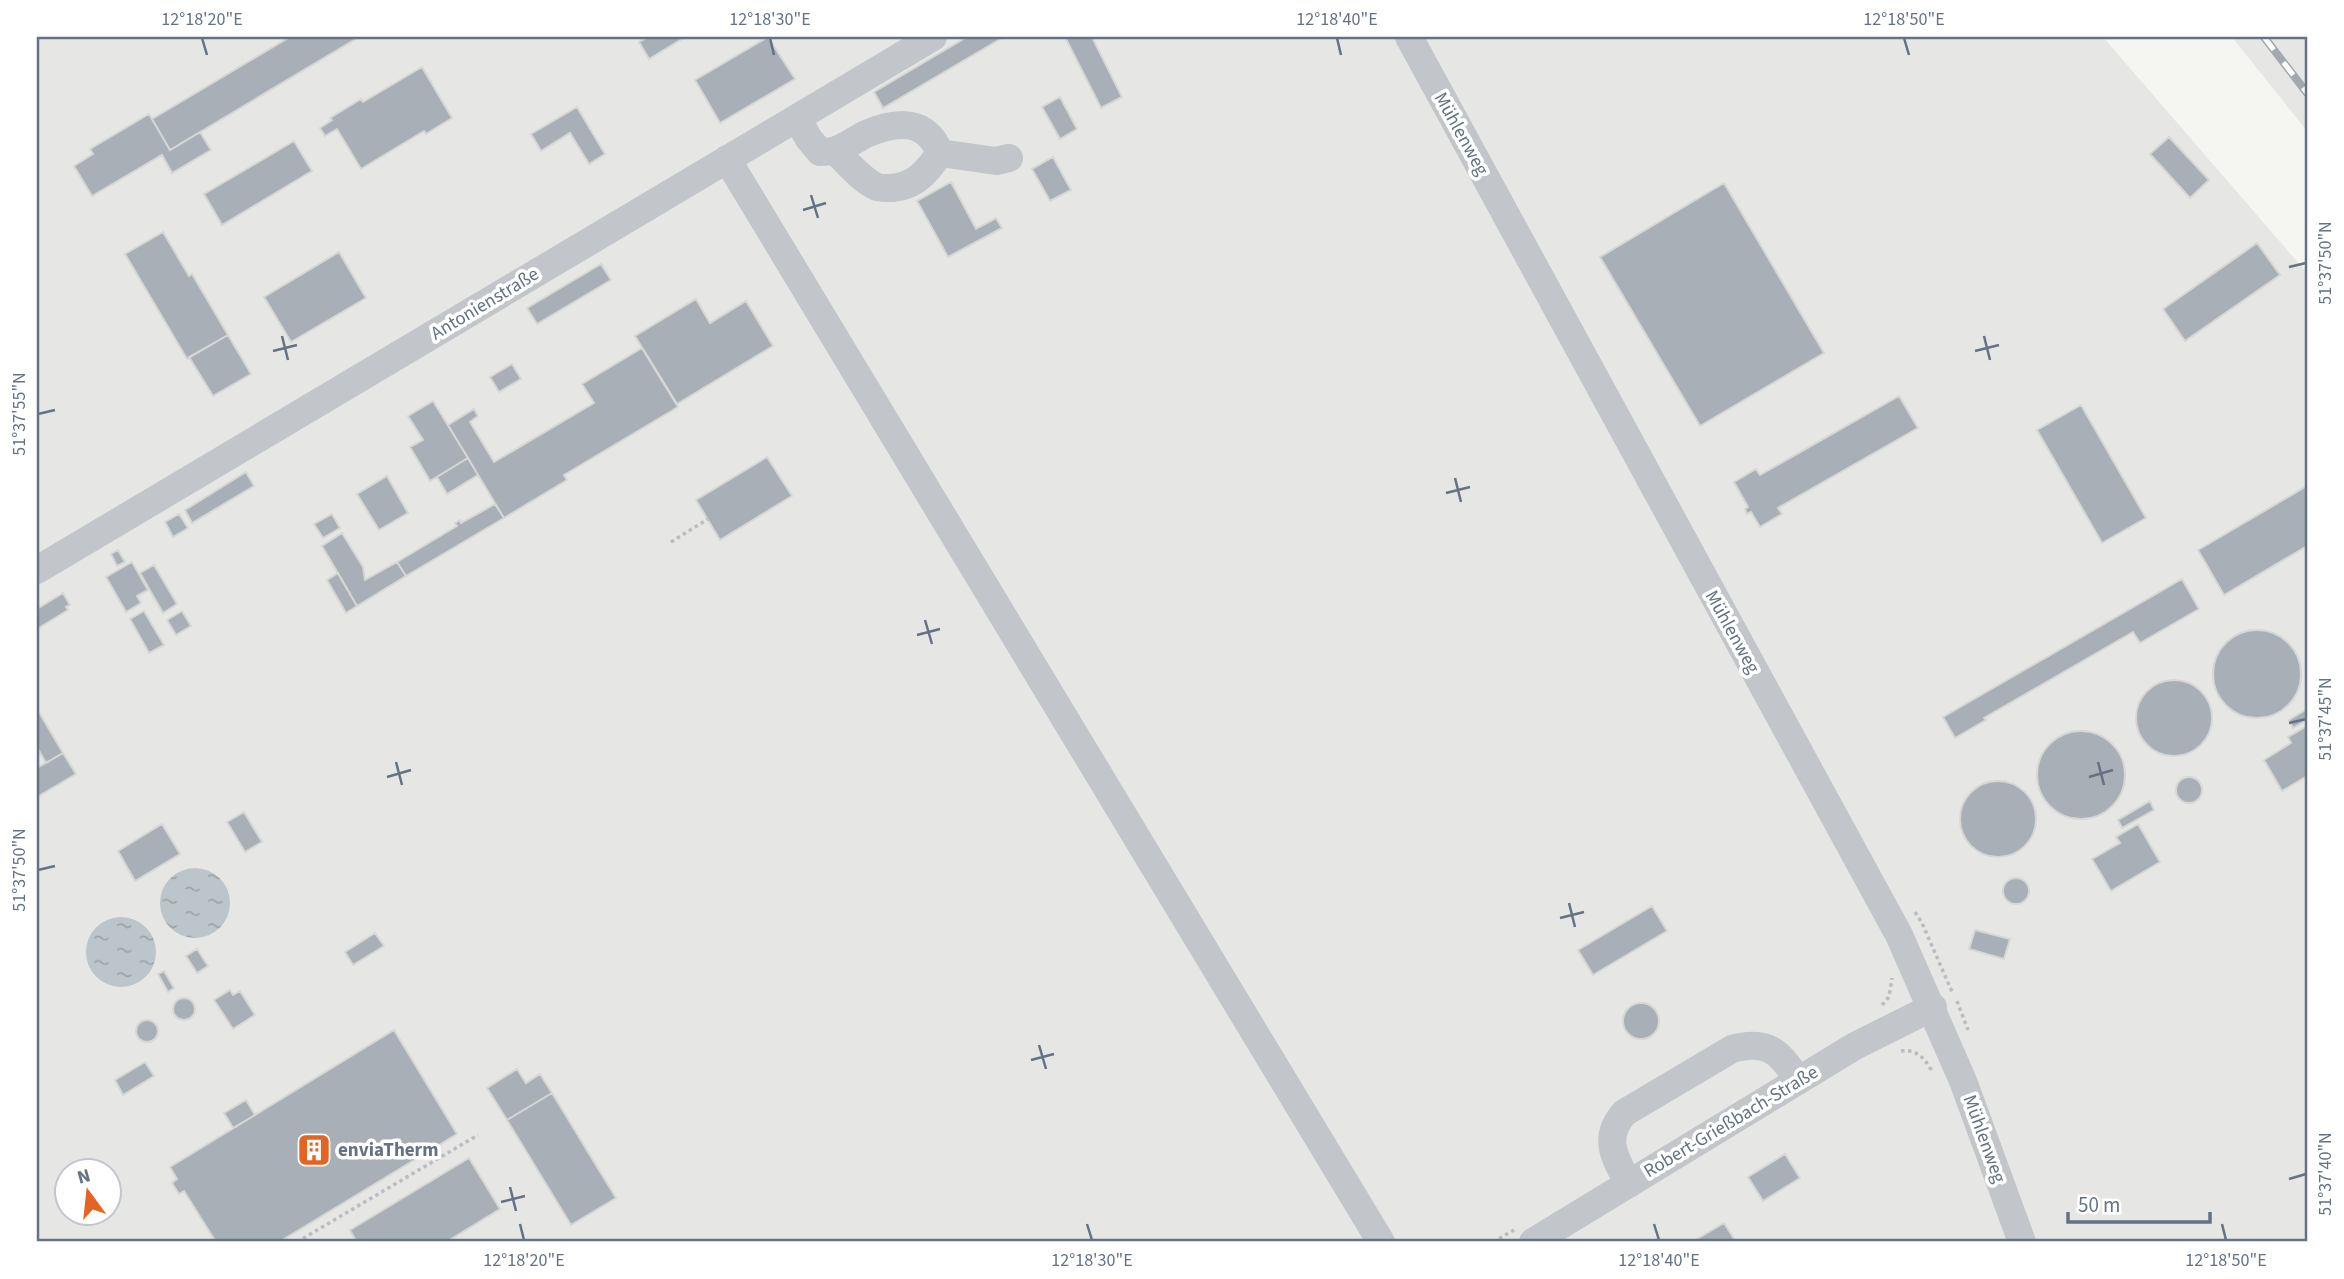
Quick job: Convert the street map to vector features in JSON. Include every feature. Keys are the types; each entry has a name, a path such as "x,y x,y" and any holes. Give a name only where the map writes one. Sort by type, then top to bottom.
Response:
{"street":[{"name":"Antonienstraße","path":"37,570 933,37"},
{"name":"Mühlenweg","path":"1409,37 1888,915 1933,1007 2022,1242"},
{"path":"797,118 820,152 835,151 868,134 891,126 906,125 917,126 935,139 940,153"},
{"path":"835,151 878,188 898,188 916,182 930,169 940,153"},
{"path":"940,153 996,161 1009,159"},
{"path":"727,159 1381,1242"},
{"name":"Robert-Grießbach-Straße","path":"1524,1235 1629,1184 1865,1041 1933,1007"},
{"path":"1629,1184 1612,1149 1611,1136 1616,1122 1624,1113 1732,1049 1745,1045 1769,1048 1787,1063 1798,1081"}],"path":[{"path":"671,542 708,519"},
{"path":"1874,1010 1889,997 1893,976"},
{"path":"297,1242 478,1135"},
{"path":"1493,1242 1524,1235"}],"shaded area":[{"path":"37,37 2103,37 2307,273 2307,1242 37,1242"},
{"path":"2232,37 2307,37 2307,131"}],"water":[{"path":"202,868 215,874 224,883 228,889 228,917 220,928 209,936 188,938 170,928 162,917 160,896 170,878 181,870"},
{"path":"128,917 141,923 150,932 154,938 154,966 146,977 135,985 114,987 96,977 88,966 86,945 96,927 107,919"}],"building":[{"path":"290,37 359,37 170,150 152,119"},
{"path":"648,37 685,37 649,59 639,42"},
{"path":"768,37 795,79 720,123 695,80"},
{"path":"967,37 1002,38 883,108 874,92"},
{"path":"1065,37 1092,37 1122,97 1101,108"},
{"path":"422,67 452,118 426,134 424,131 361,169 337,129 325,136 320,128 332,120 330,118"},
{"path":"1060,97 1077,129 1060,139 1042,107"},
{"path":"577,107 605,154 589,164 570,133 541,151 531,134"},
{"path":"149,114 170,150 200,132 211,150 172,173 162,155 92,196 74,166 93,154 90,149"},
{"path":"2169,137 2209,180 2190,198 2150,154"},
{"path":"294,141 312,171 222,225 204,194"},
{"path":"1053,157 1071,190 1050,201 1032,169"},
{"path":"951,182 976,229 996,218 1002,228 948,257 917,201"},
{"path":"1724,183 1824,353 1700,426 1600,257"},
{"path":"163,232 189,276 192,274 228,335 187,359 125,254"},
{"path":"2257,243 2280,275 2185,341 2163,309"},
{"path":"339,252 366,298 291,342 264,297"},
{"path":"601,264 611,280 537,324 527,308"},
{"path":"696,299 710,323 746,301 773,346 677,404 635,336"},
{"path":"228,335 251,374 213,396 189,357"},
{"path":"642,348 678,407 564,475 567,480 504,518 448,425 474,409 478,416 470,422 494,462 594,403 582,384"},
{"path":"512,364 521,379 499,392 490,377"},
{"path":"1899,396 1918,428 1778,508 1782,514 1760,527 1751,512 1747,514 1745,509 1748,507 1734,482 1756,469 1760,475"},
{"path":"433,401 468,458 430,481 410,447 423,440 408,416"},
{"path":"2081,405 2146,518 2102,543 2037,430"},
{"path":"767,457 792,496 720,540 696,500"},
{"path":"468,458 478,475 447,494 437,477"},
{"path":"246,472 254,486 192,523 185,510"},
{"path":"387,476 408,513 379,530 357,494"},
{"path":"2307,486 2307,546 2224,595 2198,550"},
{"path":"495,504 504,518 406,576 397,562 457,526 455,523 460,520 461,523"},
{"path":"179,514 188,528 173,537 165,522"},
{"path":"332,514 340,528 323,538 314,524"},
{"path":"342,533 363,567 365,580 397,562 406,576 357,606 322,546"},
{"path":"118,550 125,562 117,566 111,554"},
{"path":"132,562 148,590 137,596 141,603 126,612 106,577"},
{"path":"154,565 177,604 163,613 140,573"},
{"path":"338,573 357,606 346,613 327,580"},
{"path":"2182,579 2199,609 2140,643 2133,632 1984,718 1986,720 1955,738 1943,717"},
{"path":"63,593 70,605 66,607 68,610 37,629 37,609"},
{"path":"144,611 164,645 149,653 130,619"},
{"path":"182,611 191,626 176,635 167,620"},
{"path":"2257,630 2274,634 2288,643 2297,657 2301,674 2297,691 2288,705 2274,714 2257,718 2240,714 2226,705 2217,691 2213,674 2217,657 2226,643 2240,634"},
{"path":"2174,680 2189,683 2201,691 2209,703 2212,718 2209,733 2201,745 2189,753 2174,756 2159,753 2147,745 2139,733 2136,718 2139,703 2147,691 2159,683"},
{"path":"37,709 63,753 46,763 37,747"},
{"path":"2307,709 2307,720 2293,728 2289,720"},
{"path":"2307,726 2307,776 2282,791 2264,760 2291,743 2288,737"},
{"path":"2081,731 2098,735 2112,744 2121,758 2125,775 2121,792 2112,806 2098,815 2081,819 2064,815 2050,806 2041,792 2037,775 2041,758 2050,744 2064,735"},
{"path":"63,753 76,774 37,797 37,768"},
{"path":"2189,777 2198,781 2202,790 2198,799 2189,803 2180,799 2176,790 2180,781"},
{"path":"1998,781 2013,784 2025,792 2033,804 2036,819 2033,834 2025,846 2013,854 1998,857 1983,854 1971,846 1963,834 1960,819 1963,804 1971,792 1983,784"},
{"path":"2150,801 2154,810 2122,828 2118,820"},
{"path":"244,812 262,842 245,852 227,822"},
{"path":"162,824 180,854 135,881 118,851"},
{"path":"2138,824 2160,862 2111,891 2092,859 2120,843 2116,837"},
{"path":"2016,878 2025,882 2029,891 2025,900 2016,904 2007,900 2003,891 2007,882"},
{"path":"1652,906 1667,931 1593,975 1578,950"},
{"path":"1975,930 2010,939 2004,959 1969,949"},
{"path":"375,933 384,946 353,965 345,952"},
{"path":"197,949 208,966 197,973 186,956"},
{"path":"164,971 174,988 168,992 158,974"},
{"path":"230,990 233,995 240,991 255,1015 233,1029 214,1000"},
{"path":"184,998 192,1001 195,1009 192,1017 184,1020 176,1017 173,1009 176,1001"},
{"path":"1641,1003 1654,1008 1659,1021 1654,1034 1641,1039 1628,1034 1623,1021 1628,1008"},
{"path":"147,1020 155,1023 158,1031 155,1039 147,1042 139,1039 136,1031 139,1023"},
{"name":"enviaTherm","path":"394,1030 457,1134 279,1242 216,1242 184,1191 179,1194 172,1183 177,1179 170,1167"},
{"path":"145,1062 154,1076 123,1095 115,1080"},
{"path":"517,1069 526,1083 540,1074 552,1093 507,1120 487,1088"},
{"path":"552,1093 616,1198 571,1225 507,1120"},
{"path":"246,1100 255,1115 233,1128 224,1113"},
{"path":"1785,1154 1800,1178 1763,1201 1748,1177"},
{"path":"469,1158 500,1209 446,1242 354,1242 356,1241 350,1230"},
{"path":"1724,1223 1736,1242 1692,1242"}],"railway":[{"path":"2264,37 2307,93"}],"place":[{"name":"enviaTherm","path":"314,1150"}]}
